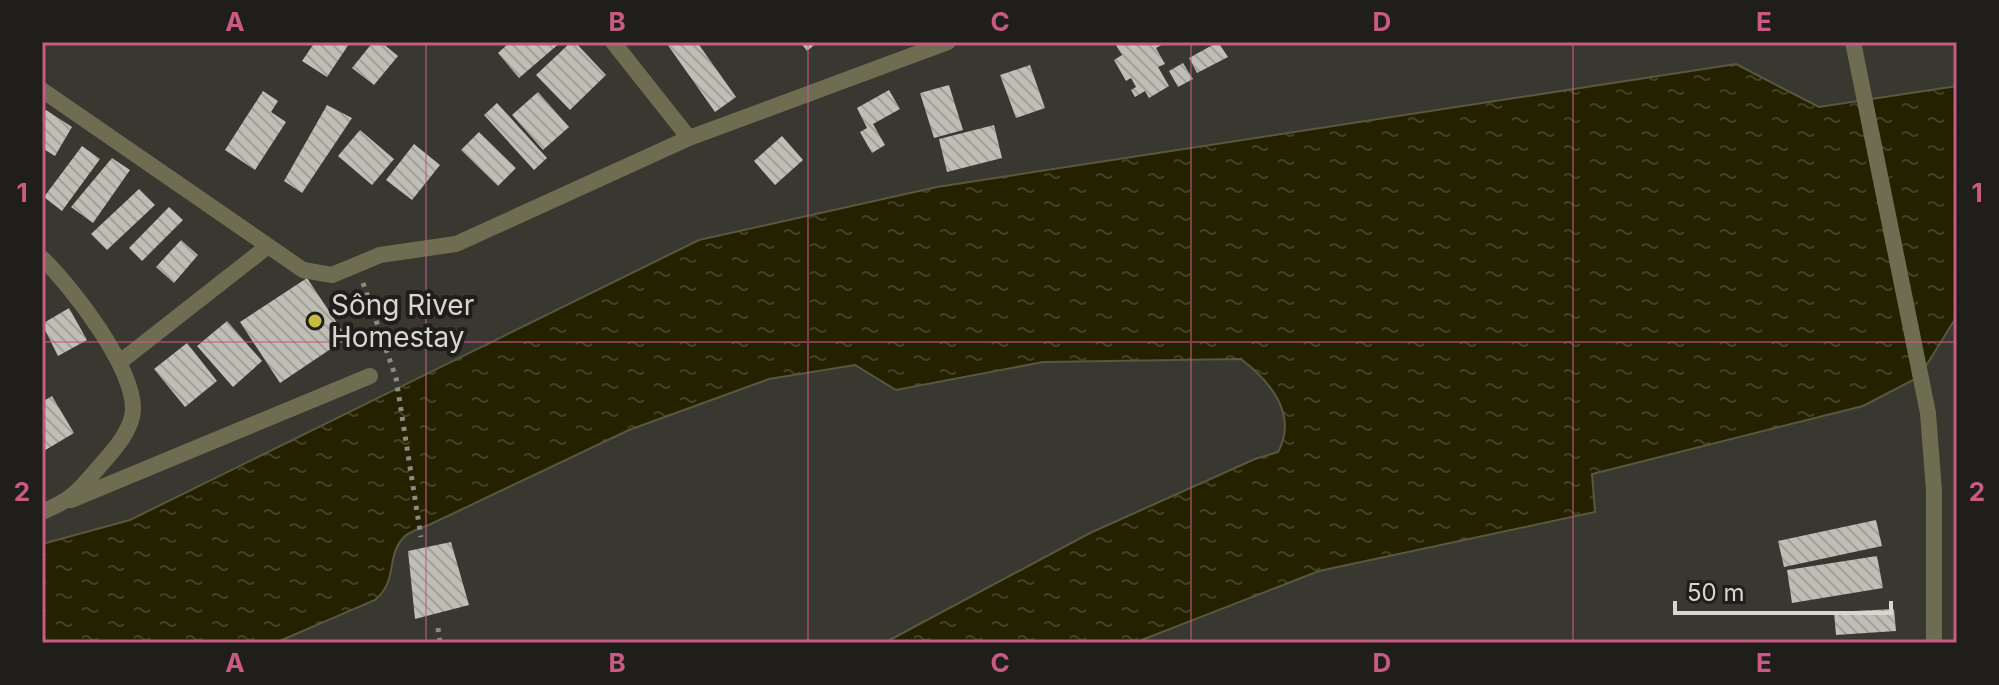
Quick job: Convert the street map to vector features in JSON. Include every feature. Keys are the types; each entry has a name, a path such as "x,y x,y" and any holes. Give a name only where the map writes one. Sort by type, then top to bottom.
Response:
{"street":[{"path":"613,42 689,138"},
{"path":"42,90 303,270 332,275 355,263 404,249 433,249 456,244 689,138 948,42"},
{"path":"1853,42 1928,413 1934,491 1934,643"},
{"path":"120,362 268,246"},
{"path":"42,258 120,362 133,411 119,444 71,500"},
{"path":"42,512 370,376"}],"path":[{"path":"355,263 396,378 421,537"},
{"path":"438,628 440,643"}],"water":[{"path":"1736,64 1819,107 1957,86 1957,316 1919,377 1863,406 1592,474 1595,512 1319,571 1134,643 884,643 1090,533 1255,459 1278,452 1285,425 1283,412 1271,389 1241,359 1043,362 896,390 855,365 769,379 629,430 414,531 398,545 387,585 375,600 275,643 42,643 42,544 130,520 699,240 937,187"}],"building":[{"path":"315,42 349,44 327,77 302,61"},
{"path":"373,42 381,42 398,56 374,85 352,68"},
{"path":"510,42 561,42 519,78 498,53"},
{"path":"571,42 575,42 606,75 570,110 536,75"},
{"path":"697,42 736,97 715,112 667,44"},
{"path":"800,42 818,42 807,51"},
{"path":"1114,42 1167,42 1156,48 1165,64 1158,67 1169,86 1149,98 1145,91 1135,97 1131,90 1136,87 1131,78 1126,81 1114,60 1122,55"},
{"path":"1218,42 1228,57 1197,73 1189,58"},
{"path":"1183,63 1193,79 1178,87 1169,71"},
{"path":"1030,65 1045,108 1016,118 1000,75"},
{"path":"949,85 963,130 934,138 920,93"},
{"path":"889,90 900,109 873,124 885,145 872,153 860,132 867,128 857,108"},
{"path":"263,91 278,101 271,112 286,122 255,170 225,150"},
{"path":"538,92 569,127 543,150 512,115"},
{"path":"497,103 547,158 534,170 484,115"},
{"path":"327,105 352,118 302,193 284,181"},
{"path":"46,110 72,127 55,156 42,148 42,116"},
{"path":"994,125 1002,158 947,172 939,139"},
{"path":"360,130 394,159 372,185 338,156"},
{"path":"479,132 516,168 498,186 461,150"},
{"path":"782,136 803,160 775,185 754,161"},
{"path":"414,144 440,165 412,200 386,180"},
{"path":"82,146 100,159 62,211 44,197"},
{"path":"112,158 130,170 93,223 71,207"},
{"path":"139,189 155,205 107,250 91,234"},
{"path":"169,207 183,220 142,261 129,248"},
{"path":"181,240 198,255 174,283 156,267"},
{"path":"307,278 347,338 280,383 240,322"},
{"path":"69,308 87,340 58,356 42,324"},
{"path":"227,321 262,361 233,387 197,346"},
{"path":"187,343 217,381 185,407 154,369"},
{"path":"52,396 74,433 42,452 42,402"},
{"path":"1876,520 1882,546 1784,567 1778,541"},
{"path":"451,542 469,605 415,619 408,551"},
{"path":"1877,556 1883,588 1792,603 1787,570"},
{"path":"1894,609 1896,631 1836,635 1834,612"}],"place":[{"name":"Sông River Homestay","path":"315,321"}]}
